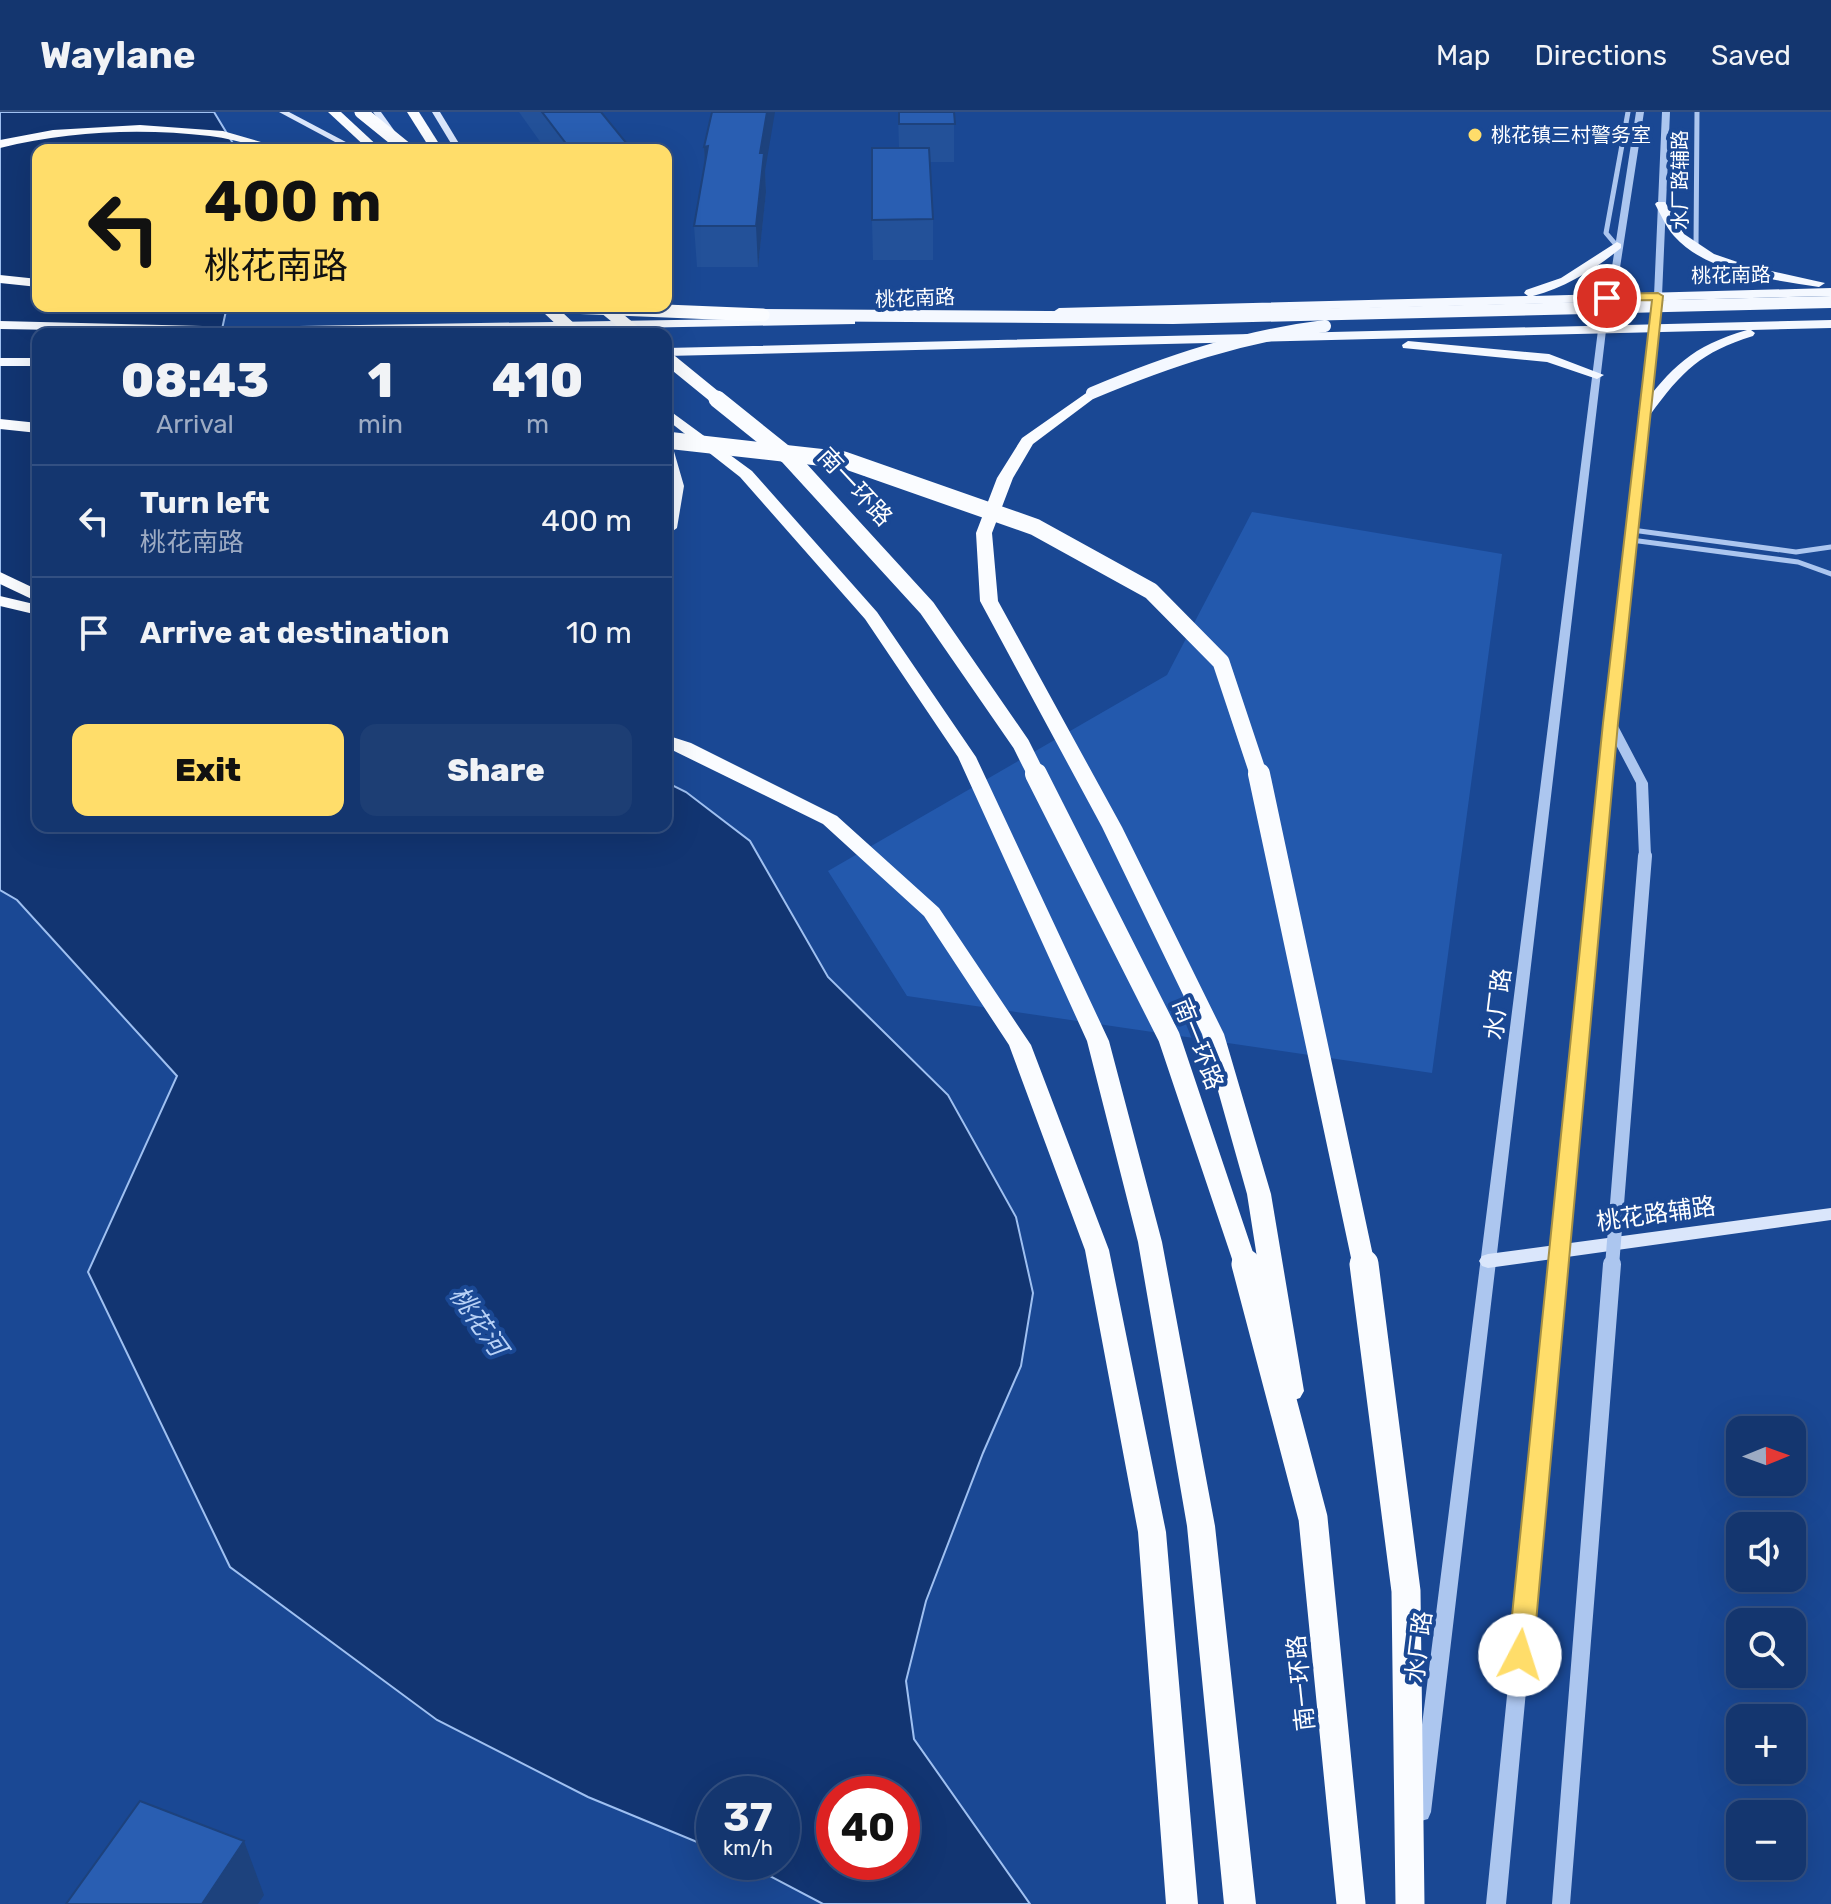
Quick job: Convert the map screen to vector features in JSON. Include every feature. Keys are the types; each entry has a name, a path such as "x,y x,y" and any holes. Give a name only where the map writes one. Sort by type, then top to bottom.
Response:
{"highway":[{"path":"334,112 369,144"},
{"path":"361,112 398,144"},
{"path":"413,112 433,144"},
{"path":"0,144 87,131 148,128 225,135 260,144"},
{"path":"0,279 32,282"},
{"path":"672,311 763,315"},
{"path":"552,312 566,328"},
{"path":"609,312 629,328"},
{"name":"南一环路","path":"672,360 799,467 927,608 1021,744 1169,1037 1240,1243 1313,1518 1351,1904"},
{"path":"1092,393 1027,441 1005,478 984,533 989,601 1112,827 1213,1034 1259,1194 1313,1518"},
{"path":"672,417 746,474 871,616 967,757 1098,1041 1150,1242 1201,1526 1240,1904"},
{"path":"0,424 32,427"},
{"path":"672,441 844,460 1035,527 1151,591 1221,662 1256,762 1363,1258 1406,1591 1410,1904"},
{"path":"0,577 32,594"},
{"path":"0,601 32,609"},
{"path":"672,743 830,820 932,912 1020,1045 1097,1250 1152,1532 1182,1904"}],"main road":[{"path":"283,112 345,144"},
{"path":"377,112 401,144"},
{"path":"436,112 455,144"},
{"path":"1661,204 1678,234 1696,248 1733,264 1831,285"},
{"path":"1493,300 1546,289 1586,270 1617,246"},
{"name":"桃花南路","path":"672,328 1493,300 1831,292"},
{"path":"763,315 1173,318 1831,305"},
{"path":"1092,393 1174,359 1230,342 1297,329 1460,314 1831,305"},
{"path":"606,312 620,328"},
{"name":"桃花南路","path":"672,354 706,351 1831,324"},
{"name":"桃花南路","path":"0,325 122,328"},
{"path":"1645,412 1681,362 1715,343 1780,325"},
{"path":"1289,337 1549,358 1597,375"},
{"path":"0,362 32,362"},
{"path":"672,469 677,486 672,516"},
{"name":"桃花路辅路","path":"1488,1261 1831,1214"}],"street":[{"path":"1617,246 1606,233 1628,112"},
{"name":"水厂路","path":"1410,1904 1597,375 1607,298 1613,287 1640,112"},
{"path":"1496,1904 1611,723 1655,328 1666,112"},
{"name":"水厂路辅路","path":"1696,248 1697,112"},
{"path":"1561,1904 1645,856 1642,783 1611,723"}],"lane":[{"path":"1632,535 1796,552 1831,547"},
{"path":"1632,535 1798,562 1831,574"}],"shaded area":[{"path":"1252,512 1502,554 1432,1073 907,996 828,871 1167,675"}],"water":[{"name":"桃花河","path":"0,112 214,112 233,144 32,144 32,312 226,312 222,328 32,328 32,832 672,832 672,785 686,792 750,841 828,977 948,1095 1016,1217 1033,1293 1021,1366 983,1453 926,1601 906,1681 914,1739 1030,1904 823,1904 777,1880 800,1880 800,1776 696,1776 696,1842 588,1797 437,1720 230,1567 88,1272 177,1076 17,900 0,890"}],"building":[{"path":"542,112 601,112 627,144 566,144"},
{"path":"712,112 767,112 760,153 764,153 756,226 694,226 708,146 704,147"},
{"path":"899,112 954,112 955,124 899,124"},
{"path":"872,148 929,148 933,219 872,220"},
{"path":"140,1801 244,1841 202,1904 66,1904"}],"place":[{"name":"桃花镇三村警务室","path":"1475,135"}],"route":[{"path":"1520,1655 1611,723 1658,296 1607,298"}]}
